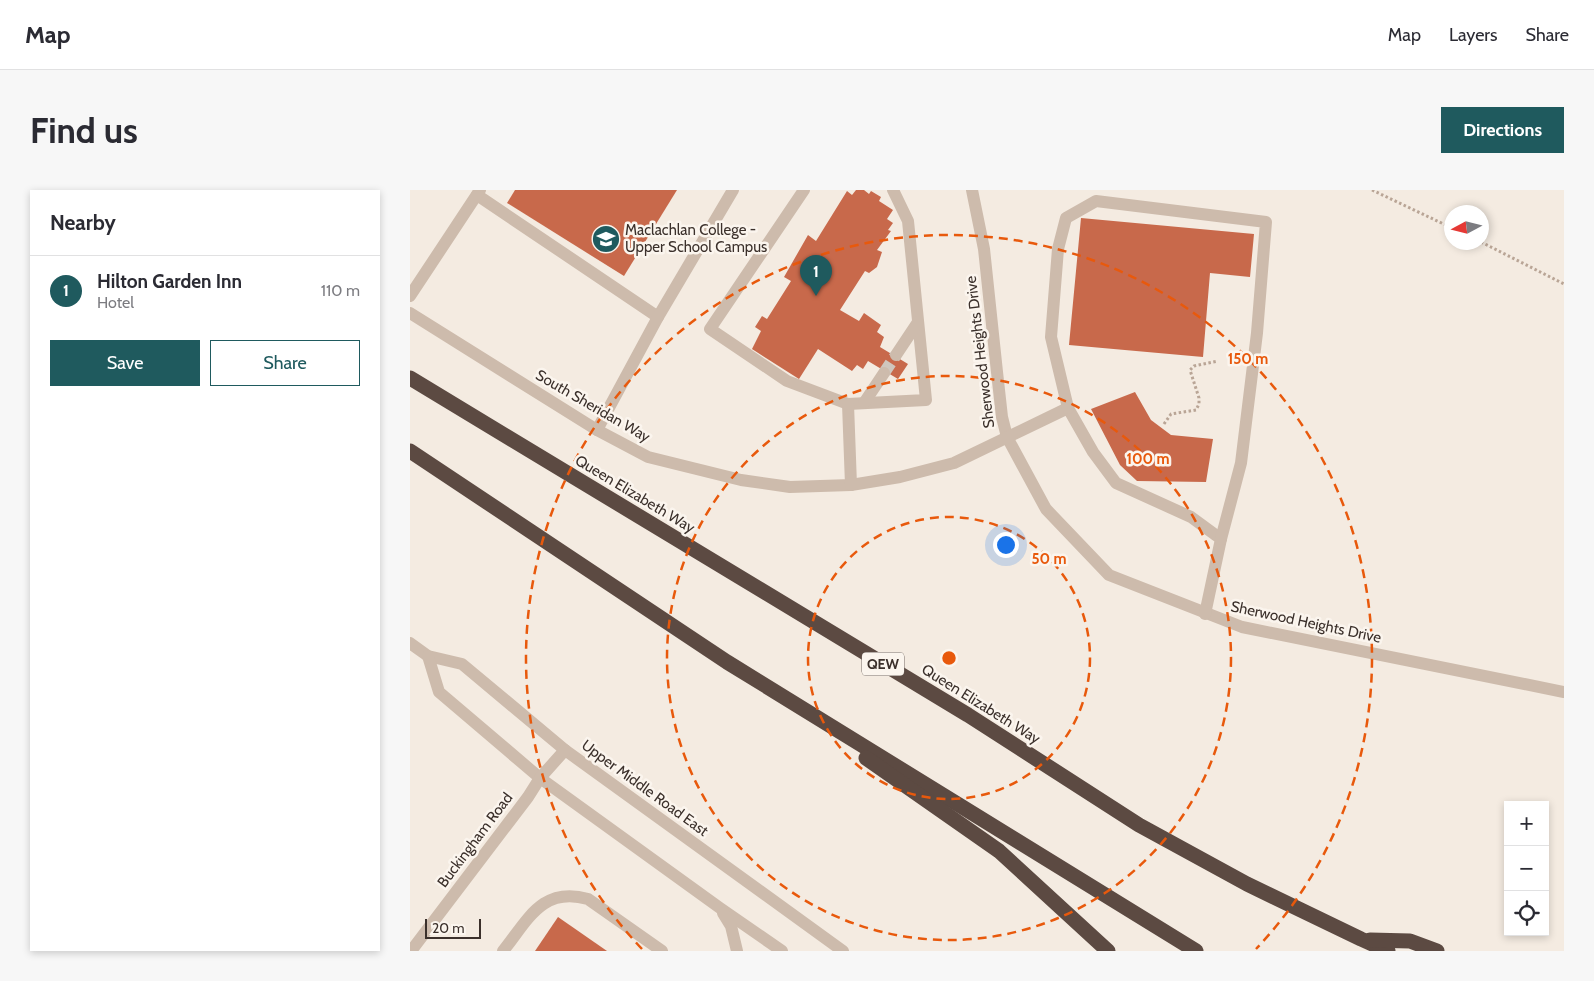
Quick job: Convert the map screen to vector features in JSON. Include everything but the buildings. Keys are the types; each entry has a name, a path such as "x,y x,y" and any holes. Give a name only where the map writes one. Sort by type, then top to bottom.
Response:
{"highway":[{"name":"Queen Elizabeth Way","path":"410,378 968,715 1139,825 1247,884 1361,940 1388,951"},
{"path":"410,451 727,662 999,851 1108,951"},
{"path":"727,662 1196,951"},
{"path":"1361,940 1410,941 1437,951"}],"street":[{"path":"597,430 658,317 733,190"},
{"path":"804,190 710,329 787,381 848,404 926,400 908,221 893,190"},
{"name":"Sherwood Heights Drive","path":"972,190 984,249 996,372 1002,417 1007,437 1046,509 1109,575 1242,627 1564,692"},
{"path":"410,296 479,192 658,317"},
{"path":"1205,614 1221,538 1241,463 1257,333 1266,222 1096,201 1066,218 1058,249 1051,337 1068,408 1093,452 1116,483 1191,517 1221,538"},
{"name":"South Sheridan Way","path":"410,313 597,430 648,457 742,480 790,487 851,485 900,477 954,463 1068,408"},
{"path":"896,355 918,322"},
{"path":"864,403 884,373"},
{"path":"848,404 851,485"},
{"name":"Upper Middle Road East","path":"410,643 428,656 462,664 564,750 843,951"},
{"path":"428,656 439,692 540,778 782,951"},
{"name":"Buckingham Road","path":"411,951 528,797 540,778 564,750"},
{"path":"503,951 540,905 551,899 576,896 588,899 662,951"},
{"path":"720,908 731,926 737,951"}],"path":[{"path":"1372,190 1444,224"},
{"path":"1489,246 1564,284"},
{"path":"1164,424 1171,414 1196,410 1200,404 1190,370 1194,366 1218,361"}],"tunnel":[{"path":"884,373 896,355"}],"place":[{"name":"Maclachlan College - Upper School Campus","path":"606,239"},
{"name":"Hilton Garden Inn","path":"816,296"}]}
